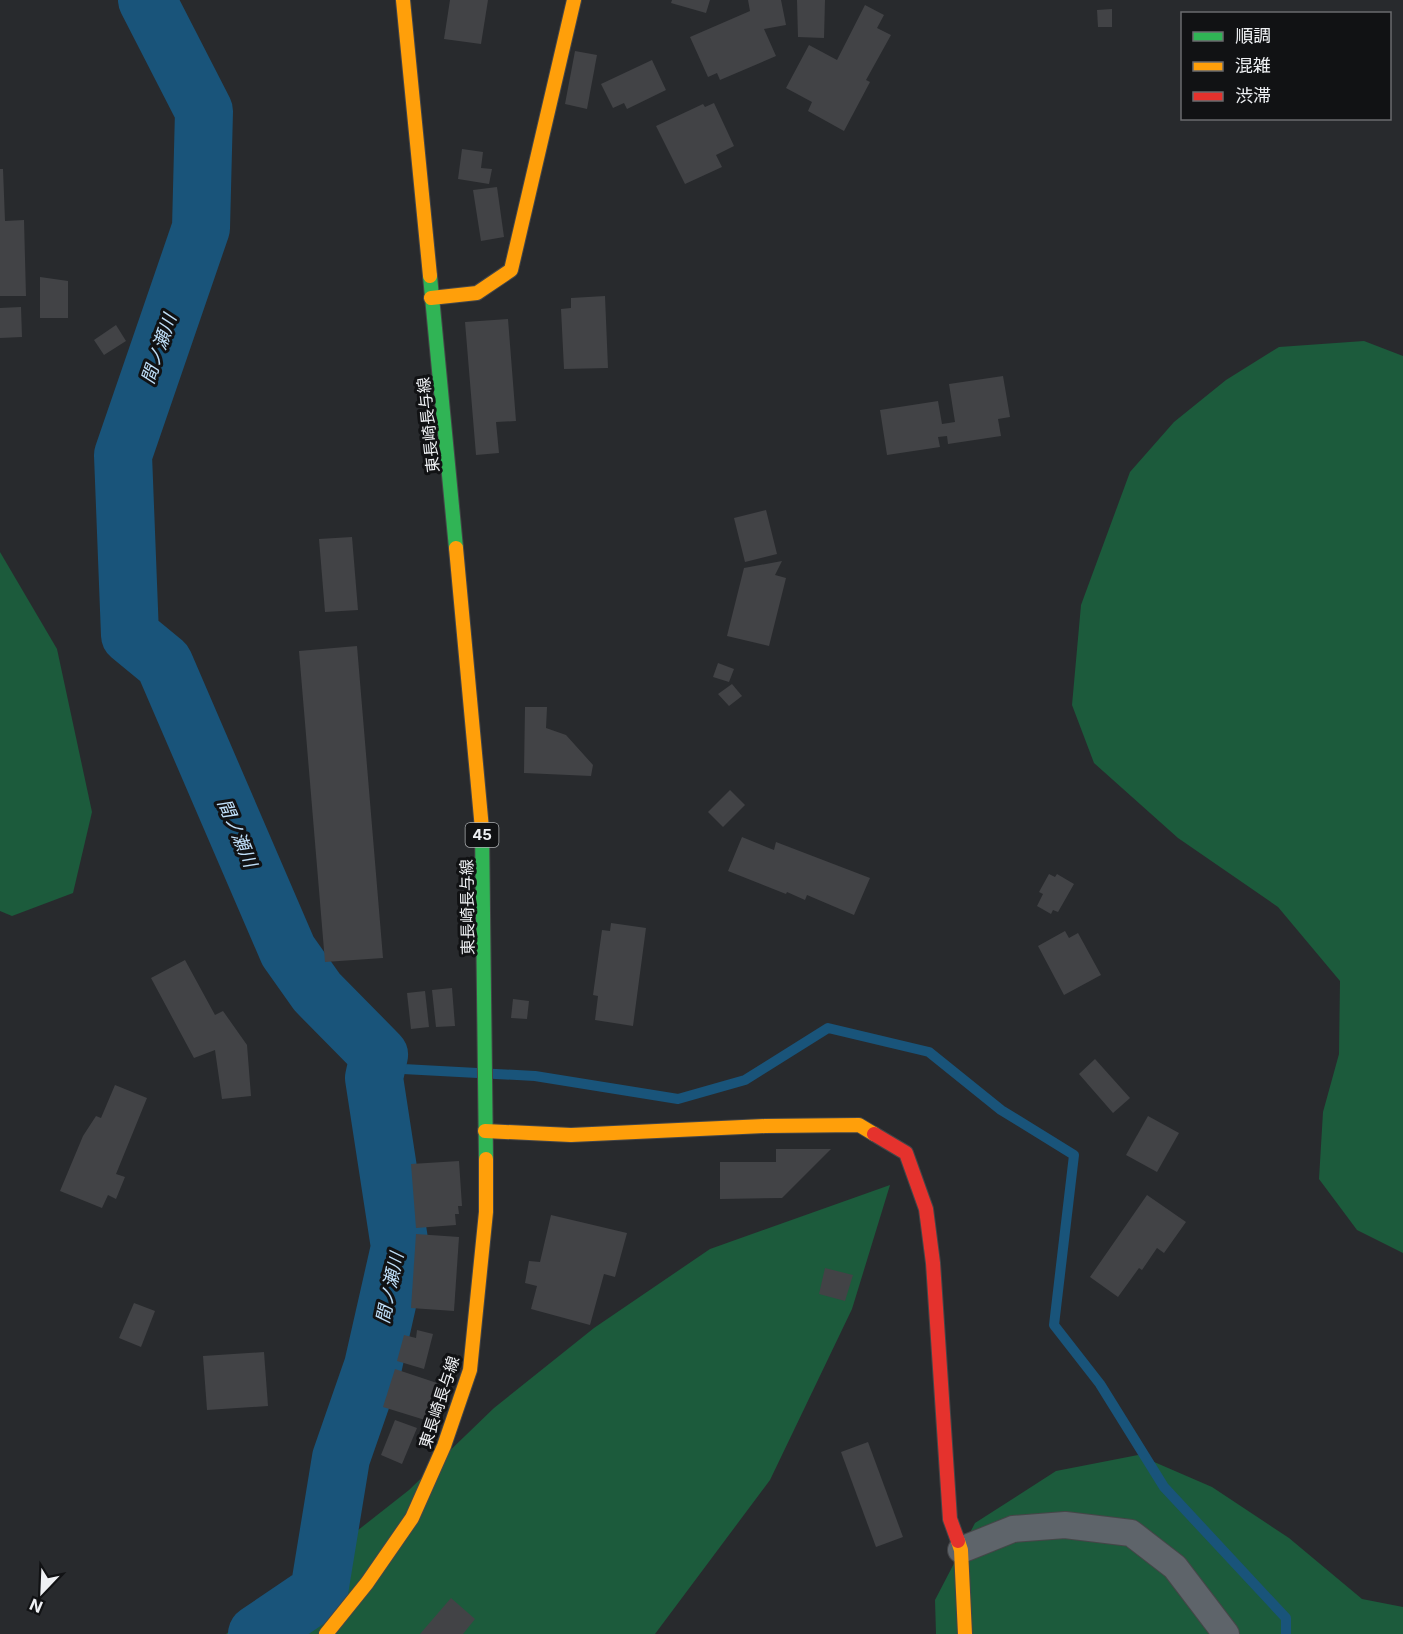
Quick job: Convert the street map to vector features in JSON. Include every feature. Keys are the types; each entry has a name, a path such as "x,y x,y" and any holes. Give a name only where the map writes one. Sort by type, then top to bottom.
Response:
{"main road":[{"name":"東長崎長与線","path":"326,1634 368,1583 412,1518 444,1446 470,1370 486,1212 484,888 481,806 403,0"},
{"path":"431,298 477,293 511,270 574,0"},
{"path":"485,1131 571,1135 765,1126 859,1125 906,1153 926,1209 933,1263 950,1520 961,1550 965,1634"}],"street":[{"path":"961,1550 1013,1529 1065,1525 1131,1533 1175,1567 1226,1634"}],"green space":[{"path":"1364,341 1403,356 1403,1253 1357,1230 1319,1179 1323,1112 1339,1054 1340,981 1278,907 1178,838 1094,763 1072,705 1081,605 1130,472 1174,422 1226,380 1279,347"},
{"path":"0,552 57,649 92,812 73,893 12,916 0,911"},
{"path":"890,1185 852,1309 770,1480 655,1634 226,1634 409,1490 494,1408 594,1328 710,1249"},
{"path":"1138,1455 1212,1487 1289,1538 1362,1599 1403,1607 1403,1634 936,1634 935,1600 975,1523 1056,1471"}],"building":[{"path":"450,0 488,0 481,44 444,39"},
{"path":"672,0 710,0 706,13 671,3"},
{"path":"748,0 781,0 786,25 764,29 776,56 720,80 717,73 708,77 690,37 750,11"},
{"path":"797,0 825,0 824,38 798,37"},
{"path":"865,5 884,15 877,28 891,35 866,80 870,82 844,131 808,111 812,102 786,88 809,45 837,60"},
{"path":"1112,9 1112,27 1098,27 1097,10"},
{"path":"575,51 597,55 587,109 565,104"},
{"path":"652,60 666,90 627,109 624,103 613,108 601,84"},
{"path":"714,103 734,146 716,155 722,167 685,184 656,126 703,104 705,107"},
{"path":"462,149 483,152 481,168 492,169 489,184 458,179"},
{"path":"0,169 3,169 5,221 24,220 26,296 0,296"},
{"path":"497,187 504,237 481,241 473,190"},
{"path":"40,277 68,281 68,318 40,318"},
{"path":"605,296 608,368 564,369 561,309 571,308 571,298"},
{"path":"21,307 22,337 0,338 0,308"},
{"path":"508,319 516,421 496,422 499,453 476,455 465,322"},
{"path":"116,325 126,341 104,355 94,340"},
{"path":"1003,376 1010,417 998,419 1001,436 948,444 947,436 938,437 940,447 887,455 880,410 938,401 942,424 955,422 949,384"},
{"path":"766,510 777,554 745,562 734,518"},
{"path":"352,537 358,610 325,612 319,539"},
{"path":"782,561 775,575 786,578 769,646 727,636 744,568"},
{"path":"357,646 383,958 325,962 299,651"},
{"path":"718,663 734,669 729,682 713,677"},
{"path":"732,684 742,696 729,706 718,694"},
{"path":"525,707 547,707 546,728 566,735 593,765 591,776 524,773"},
{"path":"730,790 745,805 723,827 708,812"},
{"path":"742,837 774,850 776,842 870,878 854,915 807,895 805,900 728,871"},
{"path":"1049,874 1055,877 1057,874 1074,884 1058,912 1053,910 1051,914 1037,906 1043,894 1039,892"},
{"path":"611,923 646,928 633,1026 595,1020 598,996 593,995 602,930 610,931"},
{"path":"1065,931 1069,938 1078,933 1101,975 1064,995 1038,946"},
{"path":"185,960 215,1015 223,1011 247,1045 251,1096 222,1099 215,1050 194,1058 151,978"},
{"path":"452,988 455,1026 436,1027 432,990"},
{"path":"425,991 429,1027 411,1029 407,993"},
{"path":"513,999 529,1001 527,1019 511,1018"},
{"path":"1095,1059 1130,1098 1113,1113 1079,1074"},
{"path":"115,1085 147,1098 116,1174 125,1177 116,1199 108,1195 102,1208 60,1191 83,1136 96,1116 101,1118"},
{"path":"1148,1116 1179,1133 1157,1172 1126,1155"},
{"path":"776,1149 831,1149 782,1198 720,1199 720,1162 776,1162"},
{"path":"459,1161 462,1206 458,1206 459,1214 455,1214 456,1225 416,1228 411,1164"},
{"path":"1147,1195 1186,1222 1164,1253 1157,1248 1142,1270 1139,1268 1118,1297 1090,1277"},
{"path":"551,1215 627,1233 615,1277 604,1274 590,1325 531,1309 537,1286 525,1283 529,1261 540,1262"},
{"path":"416,1234 459,1237 454,1311 411,1308"},
{"path":"825,1268 853,1275 845,1301 819,1294"},
{"path":"134,1303 155,1311 141,1347 119,1338"},
{"path":"417,1330 433,1334 424,1369 397,1361 404,1335 416,1338"},
{"path":"264,1352 268,1406 207,1410 203,1356"},
{"path":"395,1369 437,1383 425,1420 383,1407"},
{"path":"395,1420 417,1428 402,1464 381,1455"},
{"path":"868,1442 903,1537 876,1547 841,1452"},
{"path":"451,1598 475,1619 463,1634 420,1634"}],"waterway":[{"name":"間ノ瀬川","path":"147,0 204,111 201,228 123,455 130,635 164,663 288,951 317,992 379,1055 374,1078 400,1247 373,1366 341,1458 319,1592 257,1634"},
{"path":"379,1055 403,1069 535,1076 678,1099 745,1080 828,1028 929,1052 1001,1110 1074,1155 1054,1325 1100,1384 1164,1487 1286,1618 1286,1634"}],"traffic: fast":[{"path":"430,276 456,548"},
{"path":"482,829 486,1159"}],"traffic: slow":[{"path":"403,0 430,276"},
{"path":"431,298 477,293 511,270 574,0"},
{"path":"456,548 482,829"},
{"path":"485,1131 571,1135 765,1126 859,1125 874,1134"},
{"path":"326,1634 367,1583 412,1518 444,1446 470,1370 486,1212 486,1159"},
{"path":"958,1541 961,1550 965,1634"}],"traffic: jam":[{"path":"874,1134 906,1153 926,1209 933,1263 950,1519 958,1541"}]}
